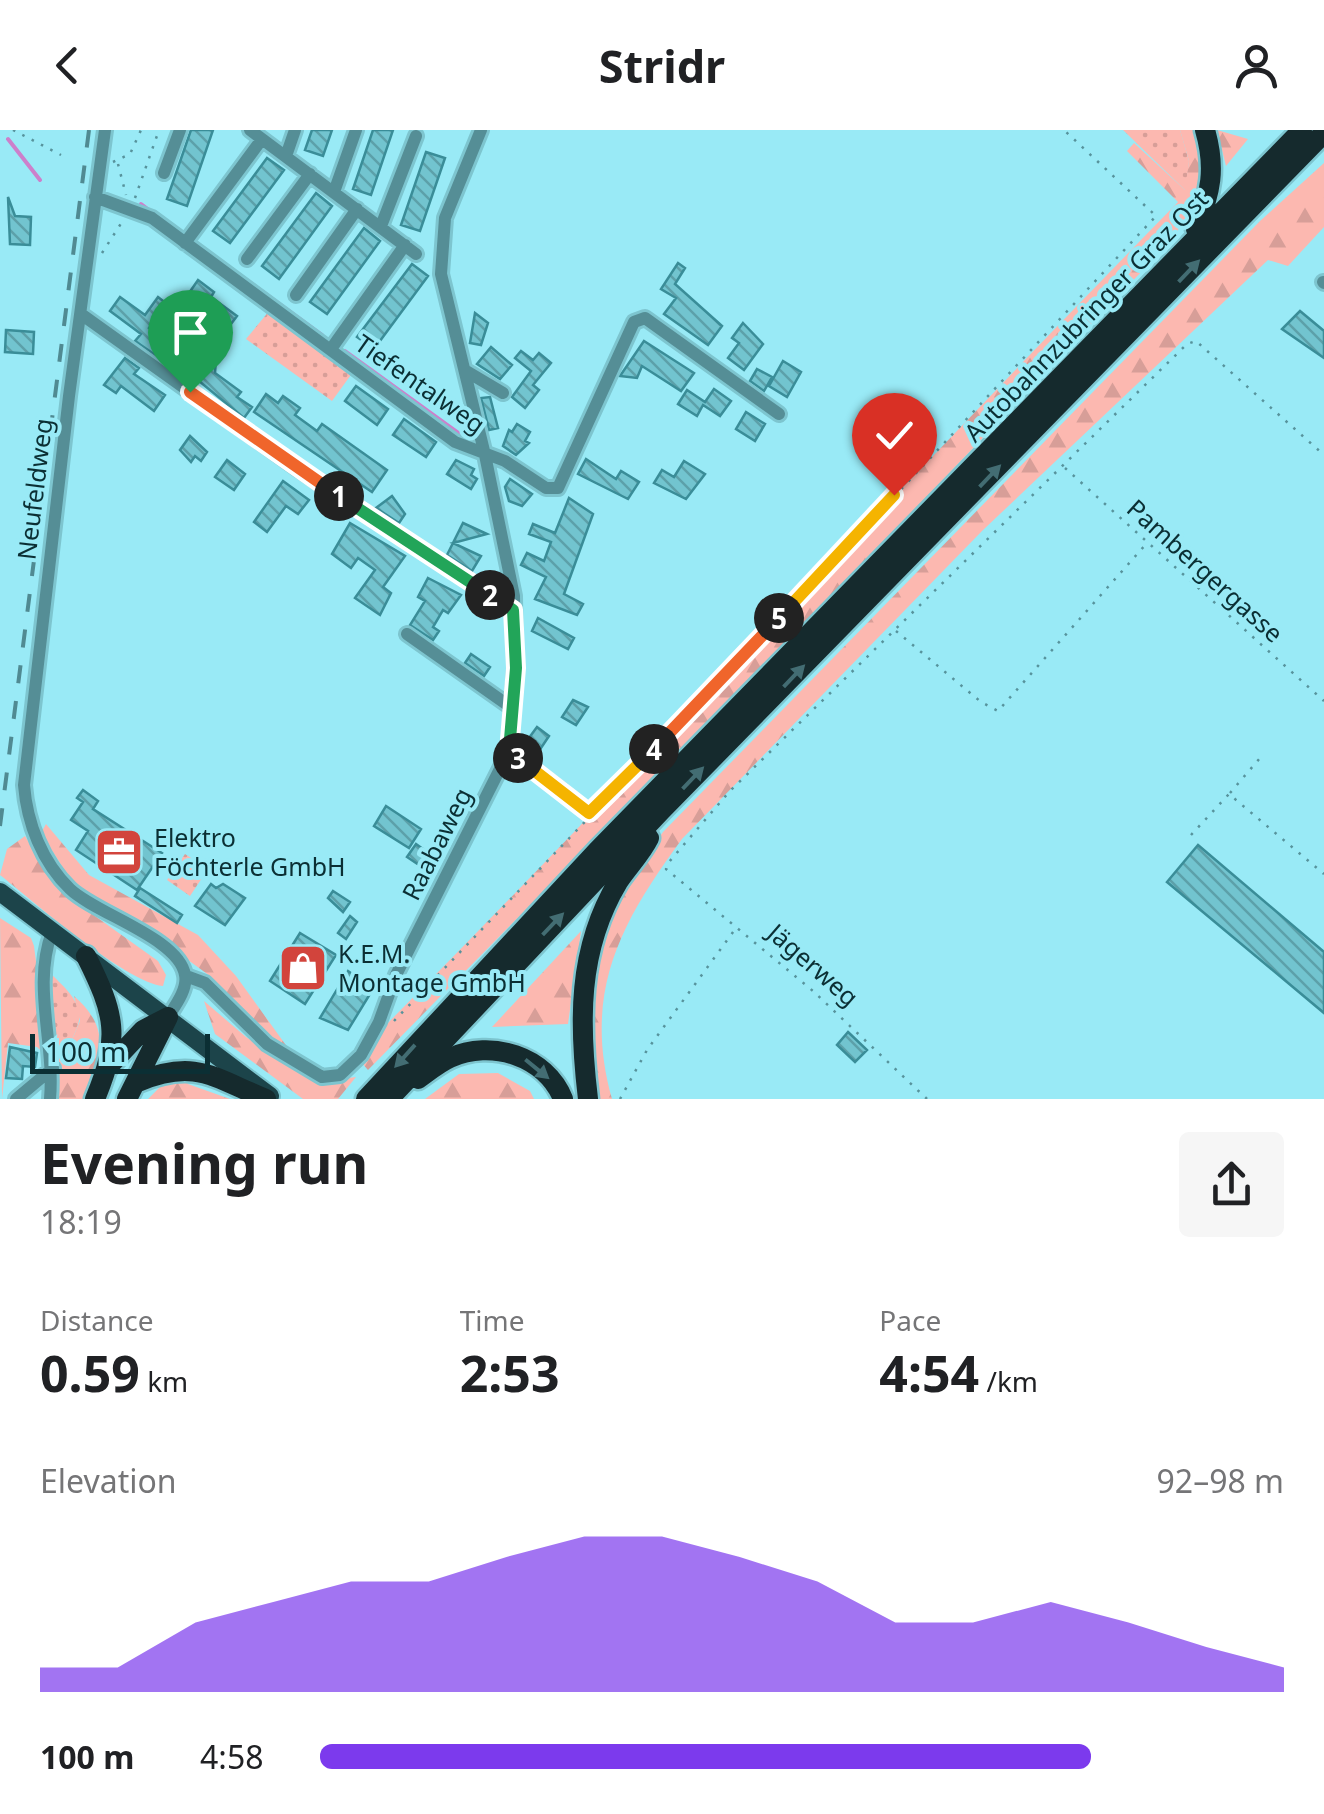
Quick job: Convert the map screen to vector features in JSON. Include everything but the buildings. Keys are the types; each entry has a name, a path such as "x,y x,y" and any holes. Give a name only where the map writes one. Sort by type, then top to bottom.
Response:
{"highway":[{"path":"1190,245 1210,202 1212,152 1206,130"},
{"name":"Autobahnzubringer Graz Ost","path":"366,1099 597,852 1302,130"},
{"name":"Autobahnzubringer Graz Ost","path":"390,1098 661,812 1324,133"},
{"path":"1277,182 1324,151"},
{"path":"588,1099 580,1027 590,953 618,882 646,843 661,812"},
{"path":"86,956 113,1021 109,1066 95,1099"},
{"path":"109,1066 143,1030 168,1017"},
{"path":"132,1090 168,1017"},
{"path":"390,1098 450,1058 476,1050 502,1050 545,1073 563,1099"},
{"path":"132,1090 171,1070 204,1071 266,1099"}],"main road":[{"path":"0,892 274,1099"}],"street":[{"name":"Neufeldweg","path":"105,130 25,755 26,808 43,853 68,887 160,943 186,976"},
{"path":"164,174 180,130"},
{"name":"Tiefentalweg","path":"250,130 411,249 330,349"},
{"path":"286,156 295,130"},
{"path":"334,192 356,130"},
{"name":"Raabaweg","path":"186,976 205,983 267,1044 322,1078 340,1075 361,1056 377,1026 396,975 509,751 513,610 486,454 441,274 446,218 480,130"},
{"path":"382,226 416,136"},
{"path":"184,243 262,139"},
{"path":"247,259 310,174"},
{"name":"Tiefentalweg","path":"95,197 152,218 456,442 505,461 546,488 558,488 634,322 646,318 780,414"},
{"path":"296,295 357,210"},
{"path":"80,314 296,467 513,610"},
{"path":"466,370 503,393"},
{"path":"407,634 512,708"},
{"path":"509,751 562,791"},
{"path":"50,1099 53,1068 40,967 52,932"},
{"path":"168,1017 186,976"},
{"path":"16,1099 53,1068"}],"path":[{"path":"12,130 61,154"},
{"path":"122,181 118,162 130,154 142,130"},
{"path":"101,257 130,210 159,130"},
{"path":"377,1026 390,1025 589,813 808,589 1156,216 1064,130"},
{"path":"1148,543 998,711 980,702 895,630 1187,344 1196,341 1324,454"},
{"name":"Pambergergasse","path":"1064,468 1324,701"},
{"name":"Jägerweg","path":"895,630 729,792 666,869 814,991 927,1099"},
{"path":"1191,835 1260,758"},
{"path":"562,791 589,813"},
{"path":"1229,794 1324,874"},
{"path":"620,1099 647,1050 736,928"}],"green space":[{"path":"1123,130 1180,130 1189,161 1186,191"},
{"path":"1180,130 1196,130 1200,180 1193,206 1165,247 750,682 368,1070 361,1062 384,1027 1178,202 1127,151 1134,143 1185,190 1189,161"},
{"path":"1217,130 1248,139 1226,166"},
{"path":"1324,163 1324,227 1288,266 1268,260 982,531 682,839 641,900 613,960 602,1025 612,1099 597,1099 588,1018 595,959 612,914 663,832 1260,221"},
{"path":"270,310 353,372 332,401 246,339"},
{"path":"46,824 89,875 198,935 236,976 293,1055 264,1041 210,976 144,928 77,890 41,833"},
{"path":"25,836 43,866 74,901 158,961 166,975 163,986 126,971 103,956 0,875 7,849"},
{"path":"185,854 208,869 190,896 167,880"},
{"path":"0,918 31,938 34,946 48,1057 37,1047 8,1043 2,1099"},
{"path":"581,931 568,1024 492,1027"},
{"path":"45,968 71,995 78,1010 71,1059 59,1063"},
{"path":"74,996 94,1020 100,1043 98,1055 87,1099 54,1099 59,1063 71,1059 69,1047 80,1021"},
{"path":"204,1001 246,1037 319,1082 356,1077 338,1099 303,1099 215,1034"},
{"path":"498,1073 530,1091 534,1099 425,1099 459,1074"},
{"path":"186,1080 230,1099 148,1099 160,1087"}],"waterway":[{"path":"8,139 40,180"},
{"path":"141,204 153,213"},
{"path":"201,247 322,335"},
{"path":"345,351 471,442"}],"railway":[{"path":"0,826 89,130"}],"place":[{"name":"Elektro Föchterle GmbH","path":"119,852"},
{"name":"K.E.M. Montage GmbH","path":"303,968"}],"route":[{"path":"190,392 513,610 516,668 509,751 589,813 808,589 894,495"}]}
